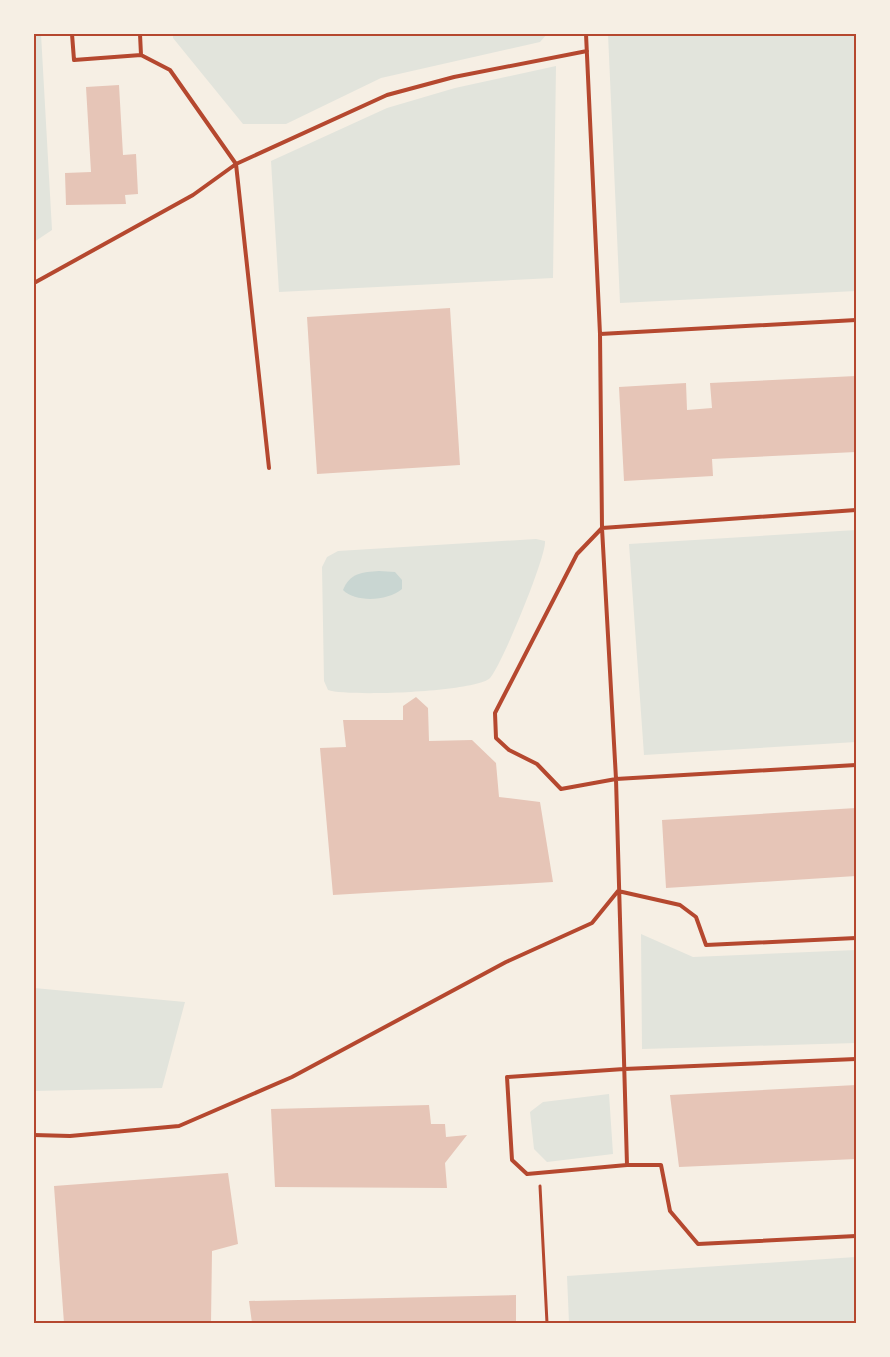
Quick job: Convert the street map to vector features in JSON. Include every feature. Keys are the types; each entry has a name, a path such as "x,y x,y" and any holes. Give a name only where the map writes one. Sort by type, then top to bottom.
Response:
{"lane":[{"path":"72,34 74,60 141,55 170,70 236,164 269,468"},
{"path":"140,34 141,55"},
{"path":"586,34 600,334 602,528 616,779 627,1165"},
{"path":"34,283 193,195 236,164 388,95 454,76 587,51"},
{"path":"600,334 856,320"},
{"path":"856,510 602,528 577,554 495,713 496,738 509,750 537,764 561,789 616,779 856,764"},
{"path":"618,891 680,905 696,917 706,945 856,938"},
{"path":"34,1135 70,1136 179,1126 292,1077 506,962 592,923 618,891"},
{"path":"856,1059 624,1069 507,1077 512,1160 527,1174 627,1165 661,1165 670,1211 698,1244 856,1236"}],"path":[{"path":"540,1173 547,1323"}],"shaded area":[{"path":"34,34 41,34 52,230 34,242"},
{"path":"173,34 547,34 540,42 381,78 286,124 243,124 173,38"},
{"path":"608,34 856,34 856,291 620,303"},
{"path":"556,66 553,278 279,292 271,161 387,108 455,88"},
{"path":"856,530 856,742 644,755 629,544"},
{"path":"536,539 545,541 539,567 513,634 496,670 490,678 480,683 462,687 411,692 360,693 328,690 324,681 322,567 327,557 338,551"},
{"path":"379,571 395,572 402,580 402,589 389,596 372,599 356,597 343,590 349,580 357,574"},
{"path":"641,934 693,957 856,950 856,1043 642,1049"},
{"path":"34,988 185,1002 162,1088 34,1091"},
{"path":"609,1094 613,1154 547,1162 534,1149 530,1112 543,1102"},
{"path":"856,1257 856,1323 569,1323 567,1276"}],"building":[{"path":"119,85 123,155 136,154 138,194 125,195 126,204 66,205 65,173 91,172 86,87"},
{"path":"450,308 460,465 317,474 307,317"},
{"path":"856,376 856,452 712,459 713,476 624,481 619,387 686,383 687,410 712,408 710,383"},
{"path":"416,697 428,708 429,741 472,740 496,763 499,797 540,802 553,882 333,895 320,748 346,747 343,720 403,720 403,706"},
{"path":"856,808 856,876 666,888 662,820"},
{"path":"856,1085 856,1159 679,1167 670,1095"},
{"path":"429,1105 431,1124 445,1124 446,1137 467,1135 445,1163 447,1188 275,1187 271,1109"},
{"path":"228,1173 238,1244 212,1251 211,1323 64,1323 54,1186"},
{"path":"516,1295 516,1323 252,1323 249,1301"}]}
